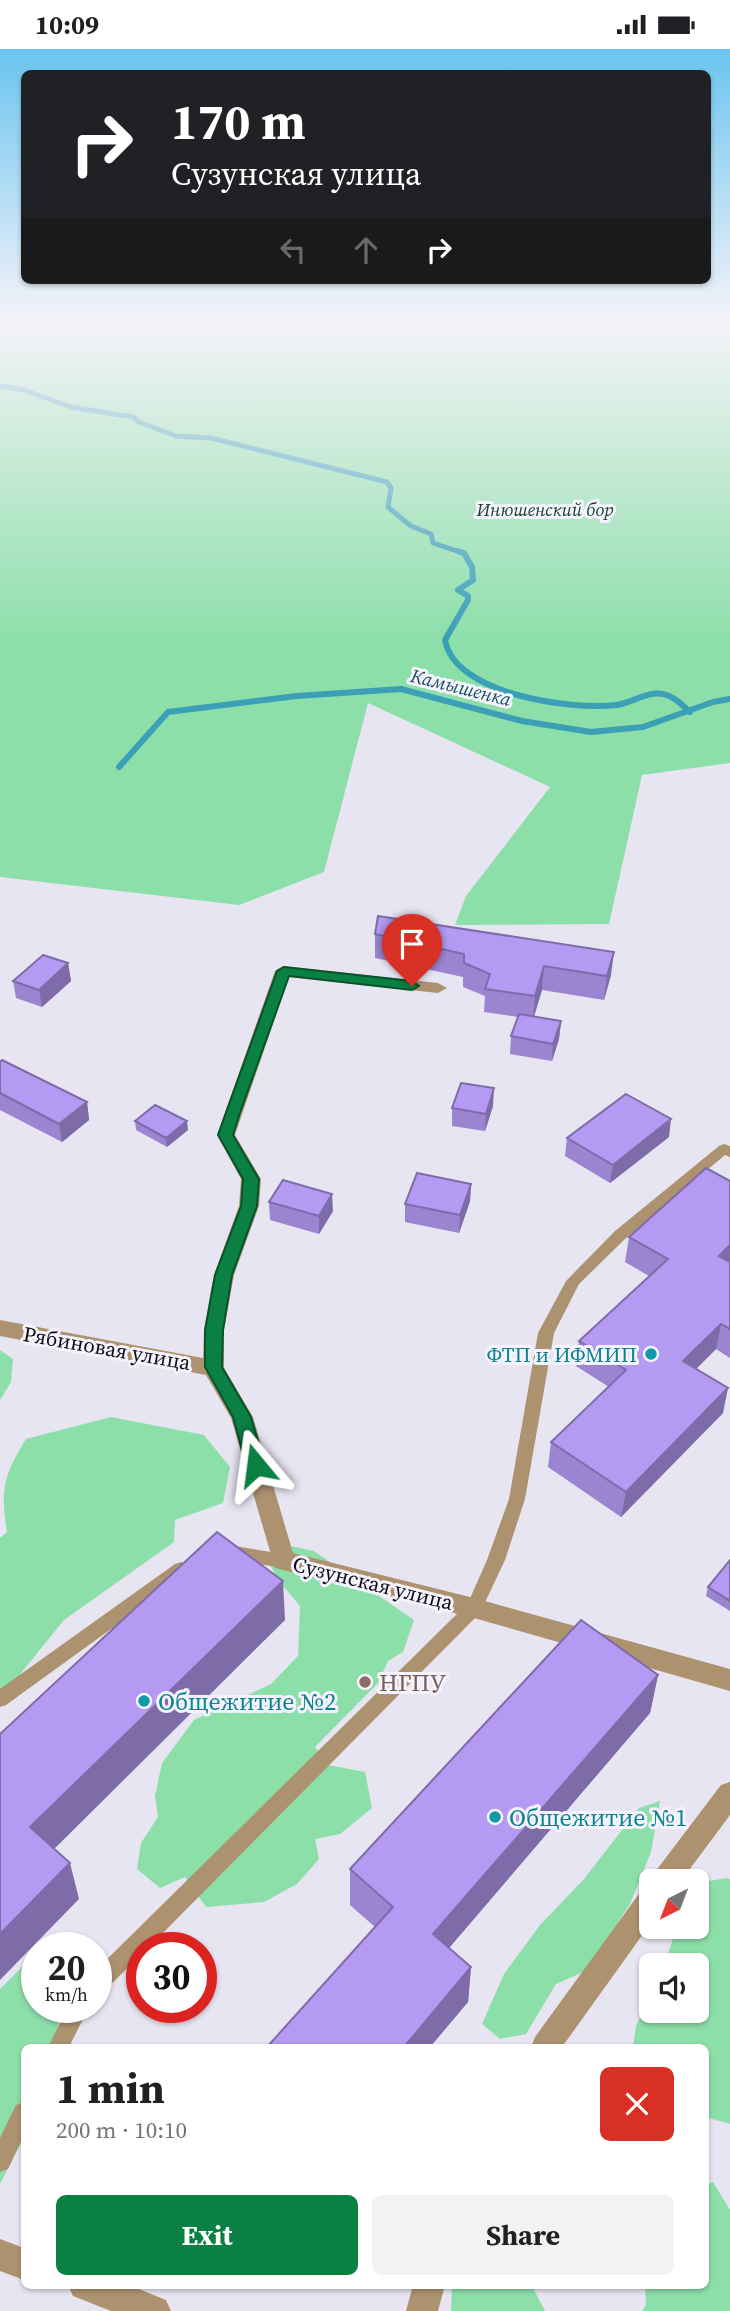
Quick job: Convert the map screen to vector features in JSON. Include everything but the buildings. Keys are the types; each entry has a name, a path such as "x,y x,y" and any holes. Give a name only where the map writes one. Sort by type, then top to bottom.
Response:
{"street":[{"name":"Сузунская улица","path":"438,988 284,971 226,1135 251,1179 249,1206 224,1275 214,1330 214,1367 242,1417 283,1561 474,1608 730,1680"},
{"name":"Рябиновая улица","path":"0,1328 214,1367"},
{"path":"674,1869 730,1794"},
{"path":"547,2044 639,1918"},
{"path":"0,2255 21,2263"},
{"path":"95,2289 155,2311"},
{"path":"422,2311 428,2289"}],"lane":[{"path":"112,1969 474,1608 496,1560 517,1499 546,1333 573,1281 620,1234 724,1149 730,1152"},
{"path":"0,1699 204,1552 283,1561"},
{"path":"60,2044 71,2023"},
{"path":"0,2161 21,2119"}],"green space":[{"name":"Инюшенский бор","path":"0,429 730,429 730,763 642,775 609,924 455,925 466,896 550,787 368,703 324,872 239,905 0,877"},
{"path":"0,1350 13,1359 11,1382 0,1400"},
{"path":"111,1417 204,1435 230,1467 223,1503 175,1520 174,1542 64,1620 0,1699 0,1538 7,1532 4,1493 8,1473 26,1439"},
{"path":"286,1545 314,1551 414,1620 403,1652 388,1661 378,1683 315,1747 328,1765 365,1772 372,1808 340,1834 315,1839 319,1859 297,1884 264,1902 206,1907 185,1877 160,1888 137,1869 141,1843 158,1817 155,1796 162,1763 194,1720 271,1684 298,1656 300,1606 279,1581 266,1558"},
{"path":"660,1801 651,1852 644,1869 639,1869 639,1882 630,1904 586,1971 556,1984 526,2034 500,2039 482,2024 504,1974 540,1925 584,1879 639,1808"},
{"path":"730,1879 730,2124 709,2118 709,2044 633,2044 639,2020 639,2023 709,2023 709,1953 668,1953 673,1939 709,1939 709,1881"},
{"path":"21,1968 21,2023 58,2023 56,2044 21,2044 21,2143 0,2184 0,1989"},
{"path":"713,2182 730,2210 730,2311 642,2311 646,2305 645,2289 709,2289 709,2184"},
{"path":"452,2289 534,2289 545,2311 451,2311"}],"waterway":[{"path":"156,429 176,436 211,438 387,482 391,488 388,507 411,526 431,534 433,543 463,553"},
{"path":"458,551 464,553 472,567 473,580 458,590 468,596 468,600 445,640 453,659 470,674 492,686 545,701 572,705 616,705 645,696 663,694 678,701 689,711"},
{"name":"Камышенка","path":"119,767 168,712 297,696 401,689 522,721 591,732 643,727 689,711"},
{"name":"Камышенка","path":"689,711 730,699"}],"place":[{"name":"ФТП и ИФМИП","path":"651,1354"},
{"name":"НГПУ","path":"365,1682"},
{"name":"Общежитие №2","path":"144,1701"},
{"name":"Общежитие №1","path":"495,1817"}],"route":[{"path":"256,1465 242,1417 214,1367 214,1330 224,1275 249,1206 251,1179 226,1135 232,1113 284,971 412,986"}]}
